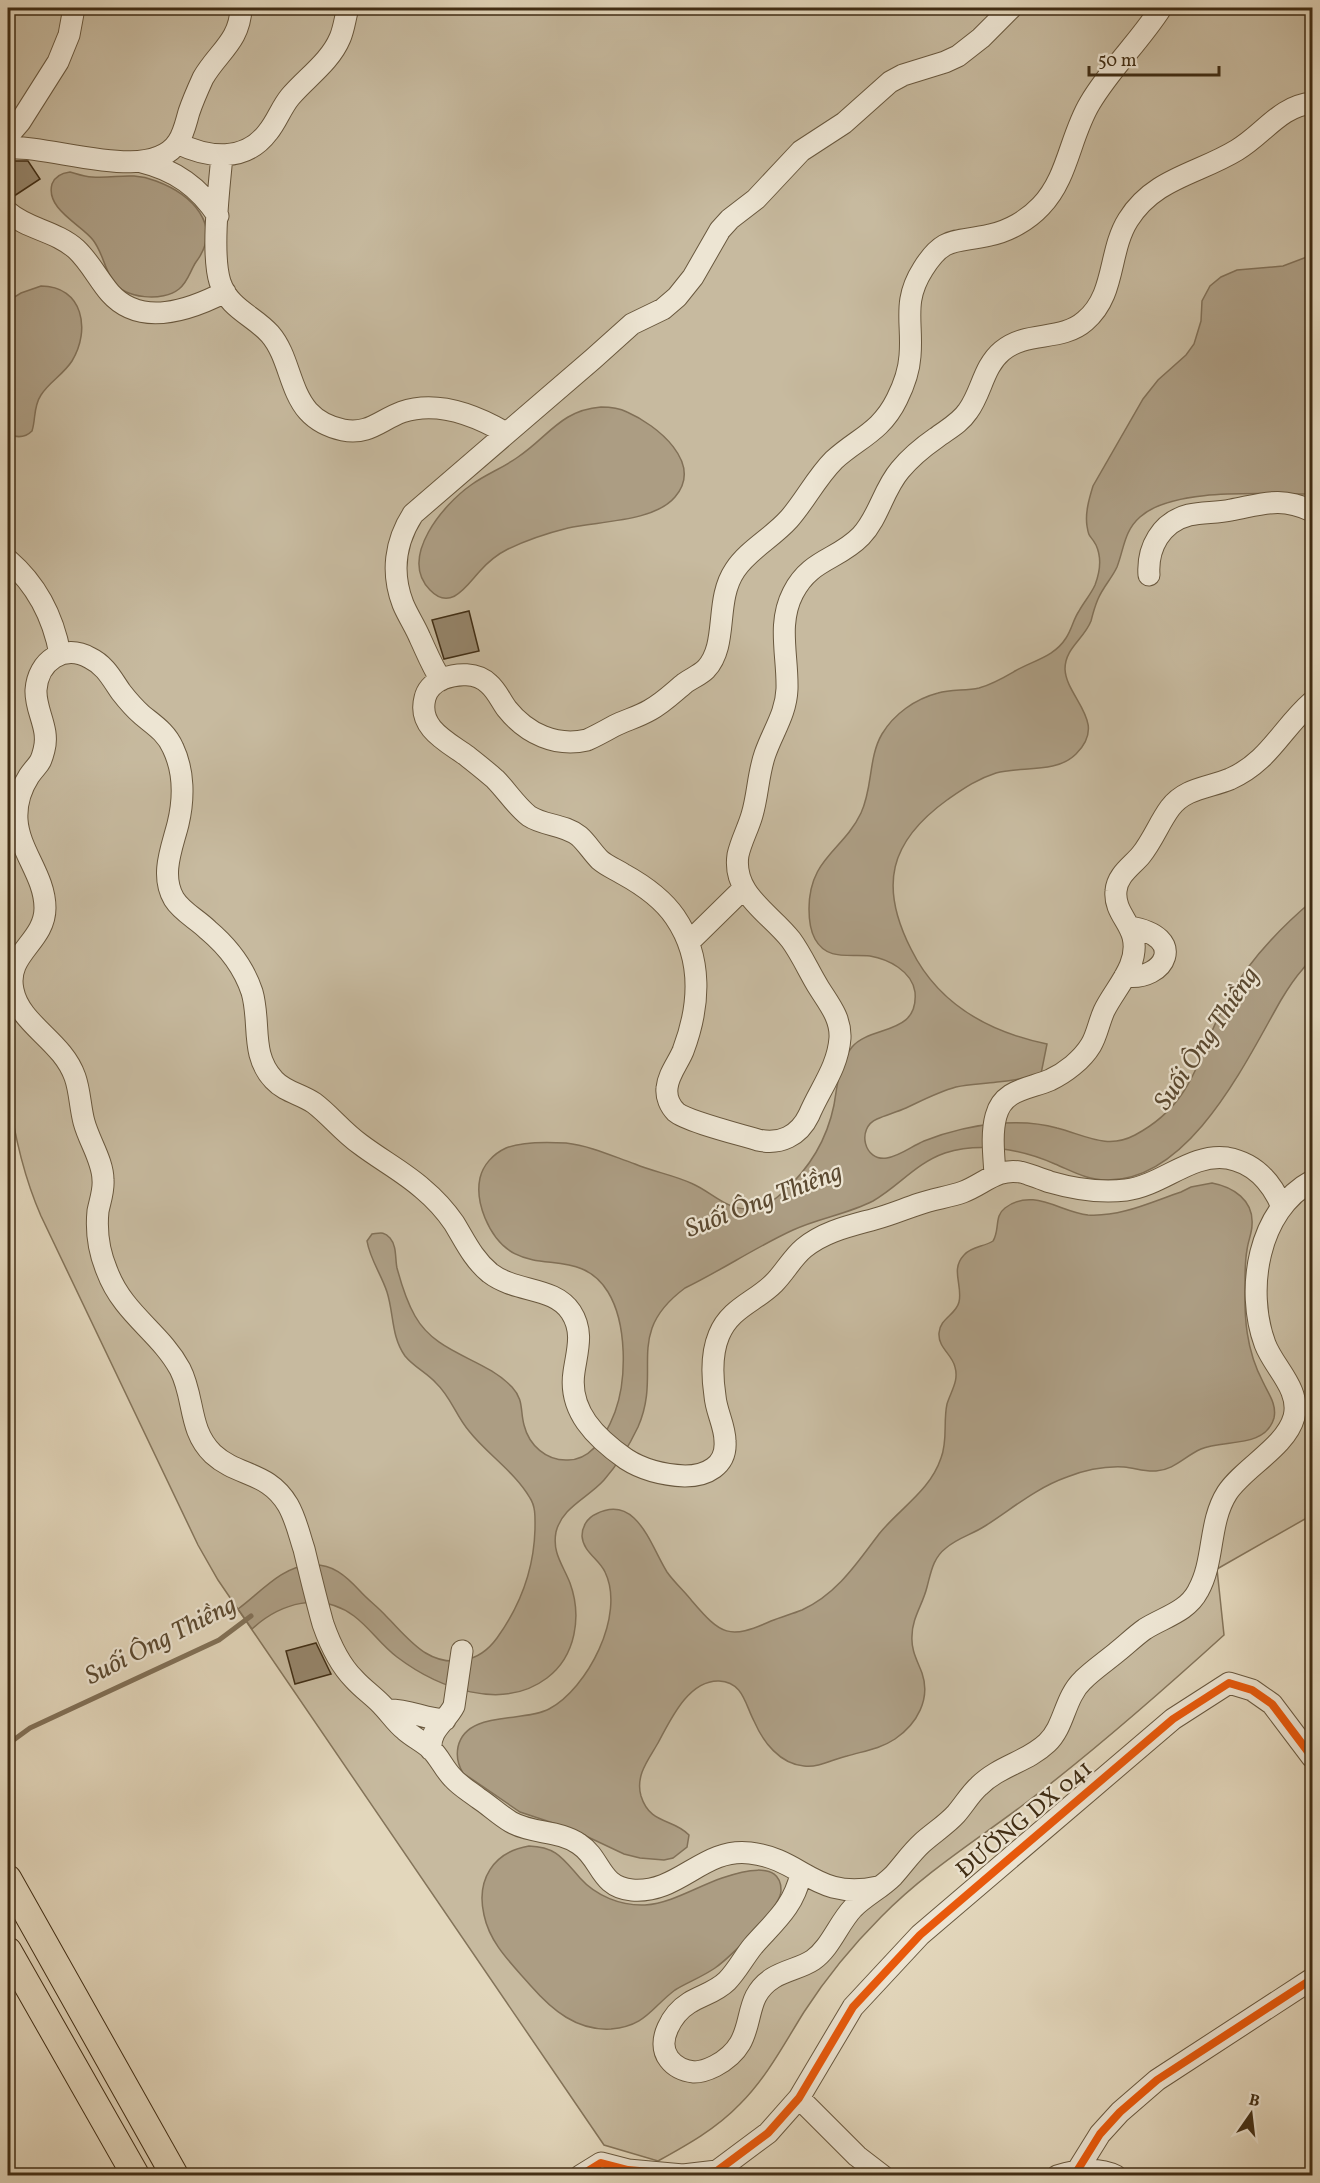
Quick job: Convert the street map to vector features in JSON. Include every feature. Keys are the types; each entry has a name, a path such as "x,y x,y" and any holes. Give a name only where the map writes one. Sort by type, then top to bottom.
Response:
{"main road":[{"path":"8,1879 175,2175"},
{"path":"8,1951 136,2175"}],"street":[{"path":"8,136 20,122 58,62 69,35 74,8"},
{"path":"142,162 161,155 177,143 193,99 204,78 234,38 241,8"},
{"path":"177,143 200,153 222,156 242,152 259,142 290,97 334,49 344,27 348,8"},
{"path":"441,680 426,655 399,592 396,568 399,543 404,528 413,514 632,324 663,309 677,297 693,277 720,230 730,219 756,199 801,151 844,123 890,82 916,70 945,62 964,52 1011,8"},
{"path":"1161,8 1148,29 1091,102 1081,119 1057,183 1042,206 1025,220 1005,230 949,243 936,253 922,270 908,312 910,356 908,372 896,401 888,415 870,434 826,468 786,522 750,553 733,573 723,599 716,653 704,671 651,710 587,740 567,743 544,738 522,724 506,708 490,684 480,677 461,674 441,680 429,690 424,702 426,717 435,732 495,779 530,816 572,831 600,860 654,894 674,916 689,942 696,971 696,1001 690,1032 667,1084 667,1098 670,1105 680,1115 758,1140 775,1142 793,1135 806,1121 830,1075 840,1041 839,1024 833,1008 790,938 754,902 744,888 740,879 738,859 752,815 765,754 781,721 785,707 787,678 783,629 789,600 801,579 820,562 851,545 861,535 876,514 886,491 902,467 966,415 987,371 1004,349 1023,339 1054,336 1074,330 1091,316 1108,288 1122,230 1138,205 1186,173 1251,142 1289,109 1312,103"},
{"path":"8,148 32,148 105,161 142,162 167,170 201,194 218,216"},
{"path":"222,156 217,267 220,283 238,309 269,333 283,356 301,402 316,418 325,424 357,431 375,427 401,412 428,408 476,418 506,433"},
{"path":"8,212 21,222 55,235 76,249 113,296 132,309 154,314 164,313 194,306 225,292"},
{"path":"1149,575 1148,565 1153,545 1164,528 1182,517 1217,513 1272,502 1294,504 1312,512"},
{"path":"8,561 27,578 43,602 54,628 60,654"},
{"path":"878,1887 854,1891 840,1890 826,1886 768,1856 733,1852 706,1860 674,1882 661,1887 636,1890 623,1888 606,1878 589,1852 573,1840 524,1828 502,1816 460,1786 432,1750 403,1729 344,1667 329,1640 295,1519 280,1494 259,1477 224,1463 206,1446 194,1424 186,1382 181,1370 166,1349 130,1311 111,1282 100,1251 98,1234 97,1218 103,1177 84,1121 74,1074 61,1050 29,1019 14,995 11,980 16,961 38,935 45,910 45,901 37,876 17,824 18,802 26,781 38,765 45,748 46,730 37,700 38,678 48,662 60,654 77,652 85,655 100,664 135,709 164,733 174,750 181,775 182,792 181,809 167,873 170,892 181,908 212,932 225,946 242,970 252,993 255,1007 259,1056 271,1077 287,1090 318,1106 353,1139 420,1186 445,1211 470,1251 486,1270 509,1284 554,1296 569,1309 574,1317 579,1336 579,1350 572,1383 575,1404 585,1423 600,1438 627,1459 651,1470 677,1476 696,1476 710,1471 721,1460 726,1444 714,1392 714,1352 720,1333 733,1313 774,1283 796,1254 818,1238 849,1226 963,1192 995,1175 1009,1171 1083,1190 1128,1190 1162,1180 1205,1159 1230,1159 1242,1162 1263,1176 1275,1191 1282,1207"},
{"path":"995,1175 994,1122 1000,1105 1018,1090 1051,1080 1063,1073 1083,1056 1096,1034 1104,1010 1125,976 1134,952 1133,935 1116,901 1118,882 1152,840 1172,805 1194,790 1230,778 1253,766 1273,747 1312,702"},
{"path":"689,942 744,888"},
{"path":"1125,976 1144,975 1159,965 1166,955 1166,949 1160,939 1147,932 1129,927"},
{"path":"801,1874 788,1907 755,1944 729,1979 712,1992 688,2004 675,2017 665,2035 664,2047 668,2059 675,2065 691,2072 700,2072 712,2068 732,2054 743,2039 752,2002 762,1987 774,1977 813,1961 827,1946 848,1914 892,1877 922,1843 955,1815 987,1778 1046,1745 1057,1730 1068,1702 1082,1681 1142,1631 1180,1611 1197,1592 1206,1574 1214,1526 1222,1503 1235,1482 1270,1451 1291,1424 1294,1415 1293,1394 1265,1343 1257,1309 1258,1274 1269,1231 1282,1207 1298,1190 1312,1180"},
{"path":"432,1750 434,1730 445,1720 454,1706 462,1651"},
{"name":"ĐƯỜNG DX 041","path":"799,2098 853,2007 920,1935 1173,1719 1229,1683 1252,1690 1272,1704 1312,1757"},
{"path":"387,1710 406,1710 426,1717 445,1720"},
{"path":"1067,2173 1120,2112 1156,2080 1312,1979"},
{"path":"580,2175 601,2163 628,2170 683,2175 717,2171 768,2133 799,2098 857,2156 883,2175"},
{"path":"1067,2173 1106,2170 1116,2175"}],"shaded area":[{"path":"8,8 1312,8 1312,1515 1217,1569 1224,1635 1075,1764 897,1901 860,1939 830,1975 750,2094 711,2129 658,2161 604,2145 218,1580 198,1545 41,1216 24,1170 8,1090"},
{"path":"70,172 89,177 138,176 147,178 169,187 191,203 200,213 205,224 206,236 204,248 187,280 179,289 164,296 144,297 126,292 113,281 93,240 59,209 54,201 51,193 53,181 59,175"},
{"path":"1312,255 1312,494 1198,496 1175,500 1155,507 1140,517 1128,534 1117,567 1100,595 1088,627 1071,649 1066,662 1067,680 1087,721 1088,731 1085,742 1076,754 1059,764 996,773 976,781 959,792 927,816 912,832 895,867 893,885 895,905 901,926 922,968 935,985 967,1013 1005,1032 1047,1044 1041,1074 1014,1080 961,1086 943,1091 870,1123 865,1136 868,1150 873,1155 887,1158 943,1134 993,1124 1044,1125 1105,1141 1125,1139 1135,1135 1156,1122 1183,1092 1227,1000 1244,972 1276,934 1312,901 1313,951 1311,957 1286,992 1251,1054 1212,1114 1189,1140 1164,1161 1136,1175 1106,1180 1086,1177 1029,1154 1015,1151 973,1148 945,1153 916,1169 873,1201 793,1230 685,1288 666,1305 655,1321 649,1337 645,1407 631,1441 604,1480 570,1509 559,1523 555,1539 559,1559 574,1596 576,1622 574,1635 565,1659 557,1669 547,1678 529,1688 510,1693 470,1692 431,1678 397,1657 354,1616 341,1608 328,1604 301,1603 288,1607 275,1612 252,1629 238,1609 272,1581 290,1570 318,1565 332,1568 344,1576 411,1642 430,1655 451,1661 469,1659 490,1646 497,1638 519,1600 529,1573 534,1544 533,1505 517,1480 469,1431 441,1388 405,1356 397,1341 387,1292 367,1241 372,1234 384,1233 392,1241 402,1286 409,1305 424,1329 448,1348 488,1369 512,1387 520,1401 526,1432 534,1445 546,1455 568,1460 585,1455 598,1444 612,1420 622,1384 622,1335 614,1305 608,1292 594,1276 579,1268 528,1259 512,1252 498,1240 480,1204 479,1183 486,1164 501,1150 513,1146 544,1142 575,1144 679,1178 700,1187 725,1203 747,1209 767,1204 792,1183 816,1153 827,1130 839,1075 852,1047 870,1035 902,1023 914,1006 913,985 898,967 870,956 839,955 826,951 815,939 810,921 810,892 815,878 828,856 854,826 861,813 874,753 882,734 899,714 921,699 943,692 989,685 1056,650 1068,635 1098,575 1099,555 1088,533 1087,521 1093,486 1143,399 1158,380 1186,355 1194,344 1201,321 1202,301 1210,286 1221,277 1237,270 1283,266"},
{"path":"41,286 55,288 66,293 74,302 82,324 81,336 72,361 44,390 38,400 32,431 21,437 8,434 8,301 21,293"},
{"path":"601,407 621,410 639,418 663,436 673,447 684,471 682,484 675,497 666,505 640,516 568,528 515,546 493,558 464,589 452,597 438,596 430,590 421,577 419,562 422,547 428,532 449,505 471,485 512,461 565,419 587,409"},
{"path":"1212,1183 1241,1196 1250,1208 1252,1216 1245,1266 1246,1321 1253,1358 1274,1408 1274,1418 1269,1428 1262,1435 1253,1439 1201,1449 1162,1470 1148,1471 1110,1467 1088,1470 1067,1477 1035,1493 946,1548 938,1556 933,1566 914,1623 912,1646 922,1673 925,1692 916,1718 903,1733 878,1747 821,1765 795,1764 773,1751 767,1744 742,1695 733,1685 719,1681 708,1682 698,1687 689,1694 674,1713 641,1774 641,1796 650,1812 689,1835 687,1847 673,1858 664,1860 624,1854 571,1829 520,1812 463,1773 457,1754 463,1735 472,1727 483,1722 525,1716 549,1709 577,1685 599,1649 607,1629 610,1589 605,1572 583,1542 583,1529 590,1518 610,1509 622,1511 632,1517 648,1537 667,1572 711,1621 727,1631 745,1631 802,1610 836,1587 879,1534 922,1490 936,1470 944,1444 947,1404 956,1377 953,1362 939,1338 940,1328 959,1302 957,1272 960,1261 971,1250 993,1241 1002,1211 1015,1202 1036,1200 1088,1215 1112,1214 1147,1204 1191,1187"},
{"path":"529,1846 546,1849 559,1855 594,1890 610,1899 627,1904 655,1904 722,1878 758,1870 774,1874 779,1880 781,1890 779,1898 764,1920 715,1968 675,1990 640,2020 623,2027 599,2029 576,2023 548,2003 503,1953 487,1925 482,1902 485,1879 497,1861 506,1854"}],"building":[{"path":"8,161 28,161 40,179 8,200"},
{"path":"469,611 479,651 444,659 432,620"},
{"path":"316,1643 331,1674 295,1684 286,1651"}],"waterway":[{"name":"Suối Ông Thiềng","path":"8,1744 30,1728 219,1640 251,1616"}],"cycle path":[{"path":"580,2176 601,2163 628,2170 683,2175 717,2171 768,2133 799,2098 853,2007 920,1935 1173,1719 1229,1683 1252,1690 1272,1704 1312,1757"},
{"path":"1077,2171 1100,2134 1120,2112 1157,2080 1312,1979"}]}
